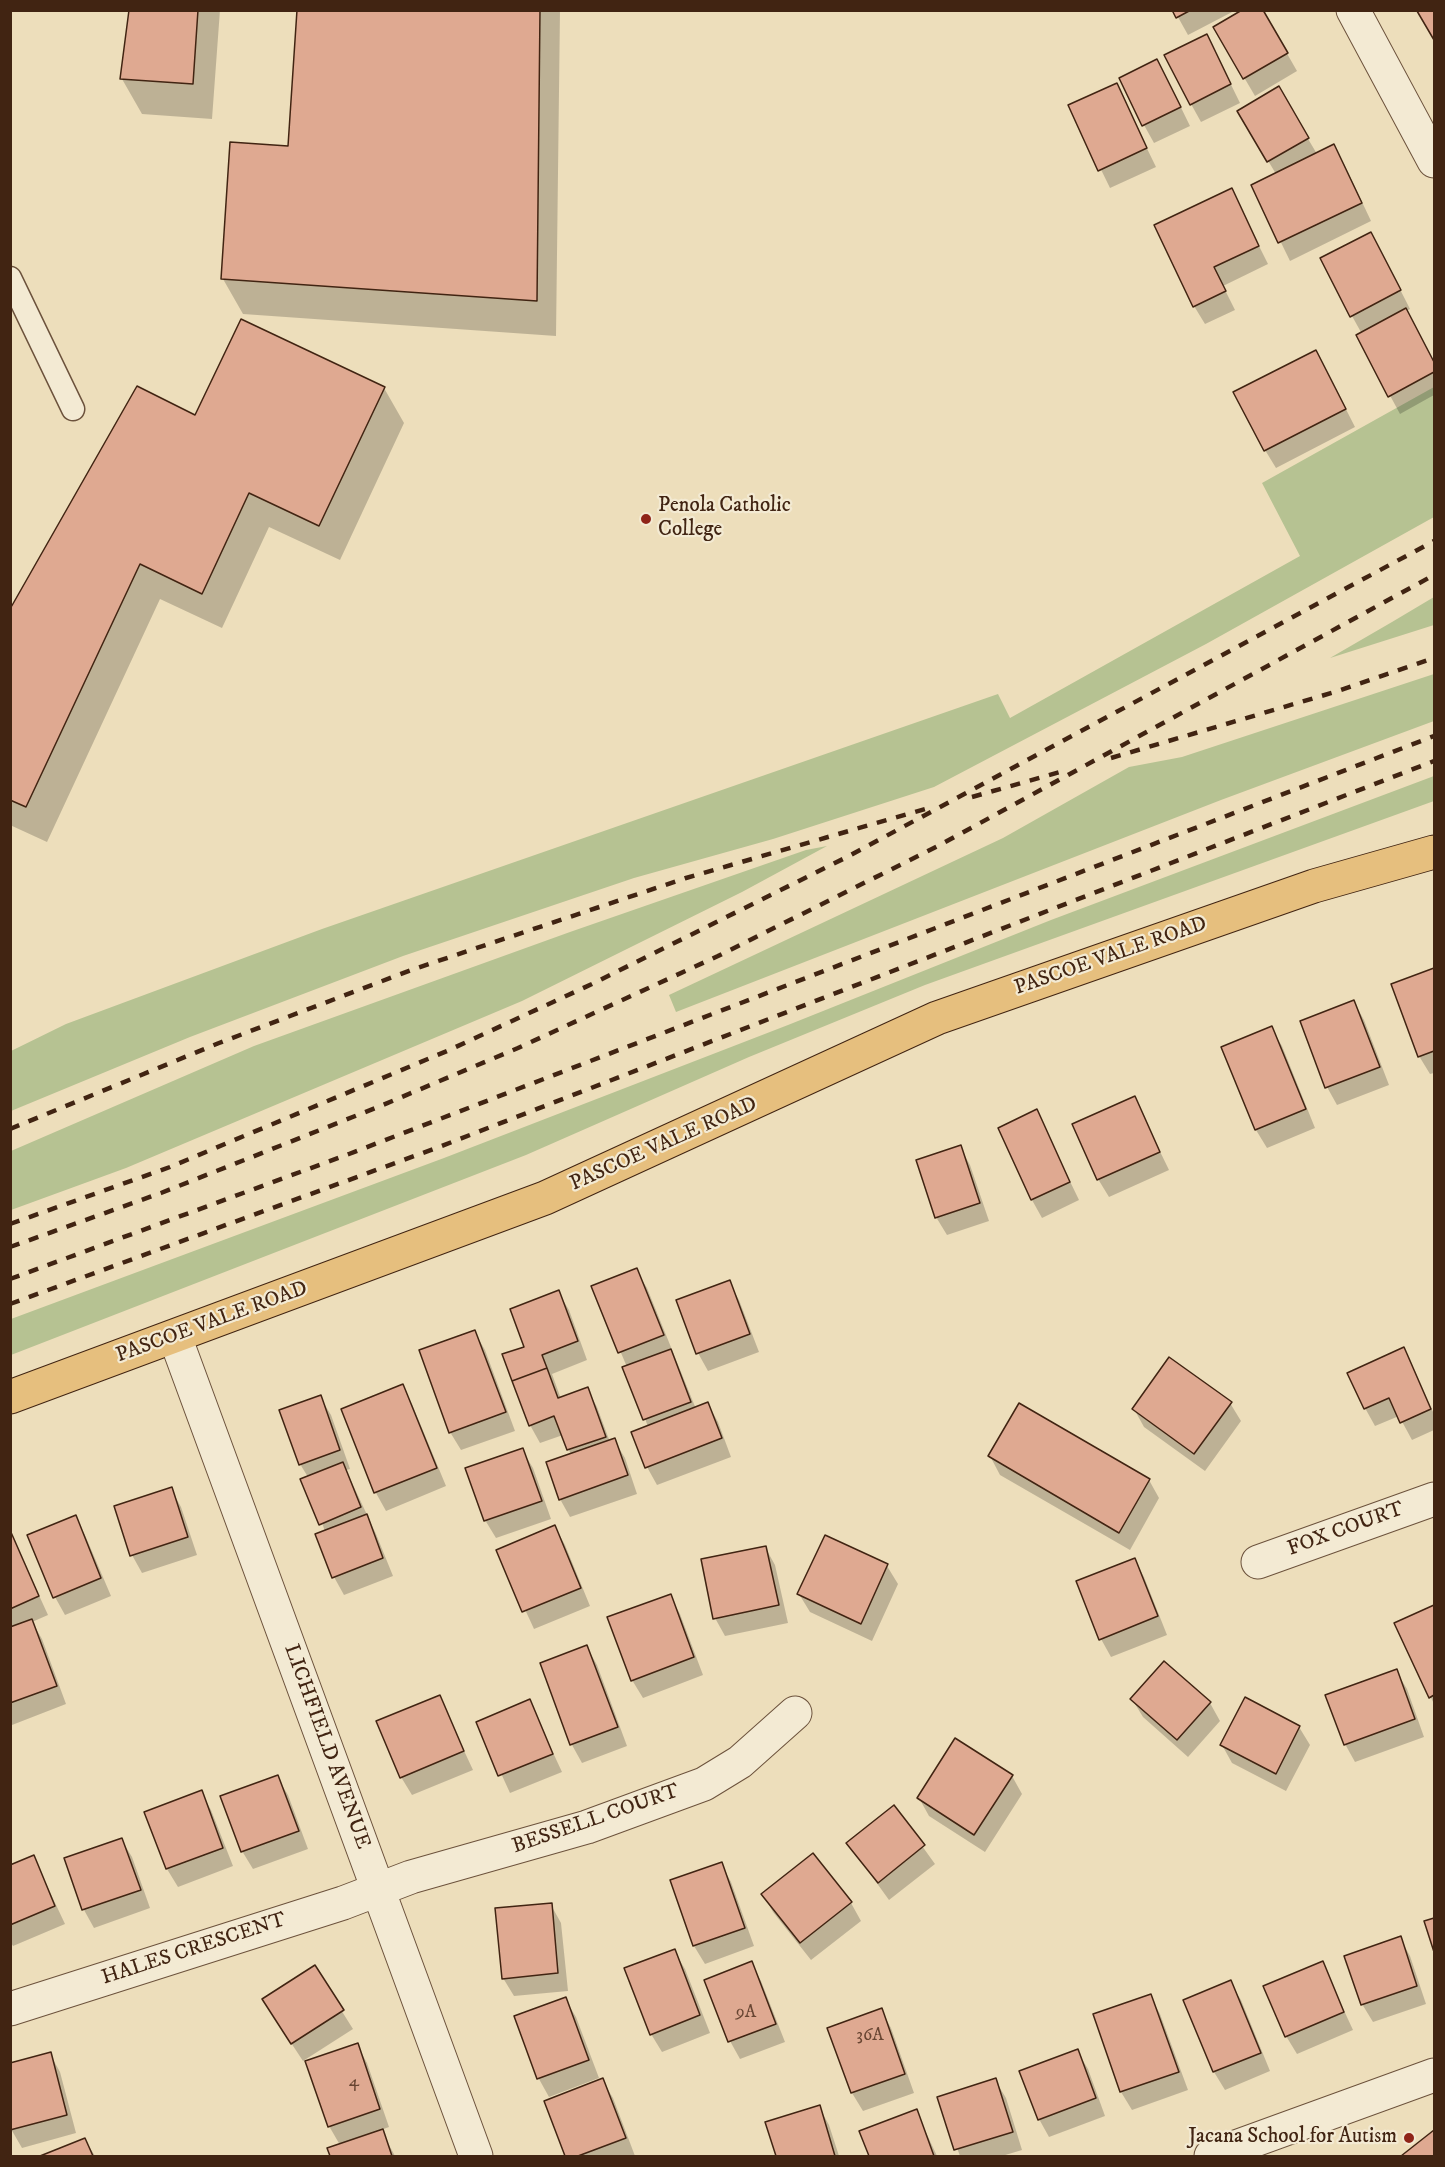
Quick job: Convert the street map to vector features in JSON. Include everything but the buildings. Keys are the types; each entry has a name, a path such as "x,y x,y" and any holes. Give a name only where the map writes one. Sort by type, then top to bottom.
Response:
{"main road":[{"name":"PASCOE VALE ROAD","path":"1314,886 1434,830"},
{"name":"PASCOE VALE ROAD","path":"10,1397 545,1198 937,1018 1314,886 1434,852"}],"street":[{"path":"1353,10 1434,161"},
{"name":"LICHFIELD AVENUE","path":"175,1337 476,2157"},
{"name":"FOX COURT","path":"1258,1562 1434,1499"},
{"name":"BESSELL COURT","path":"378,1889 411,1877 587,1827 704,1784 740,1762 795,1713"},
{"name":"HALES CRESCENT","path":"10,2009 343,1903 378,1889"},
{"path":"1231,2153 1434,2075"}],"lane":[{"path":"10,278 72,409"}],"green space":[{"path":"1434,387 1434,517 1206,644 934,787 773,839 634,878 403,956 190,1037 11,1111 11,1051 66,1024 322,929 998,694 1010,718 1300,556 1262,483"},
{"path":"1434,597 1434,625 1330,658 1392,622"},
{"path":"1434,674 1434,721 1221,800 676,1012 669,995 1003,838 1129,767 1182,757"},
{"path":"1434,776 1434,801 925,985 749,1057 526,1155 11,1355 11,1319 444,1158 1051,920"},
{"path":"827,846 742,892 522,1001 126,1168 11,1210 11,1151 254,1046 570,932 806,850"}],"railway":[{"path":"10,1224 170,1167 447,1051 592,984 849,856 1434,541"},
{"path":"10,1247 161,1193 378,1107 518,1048 718,956 938,846 1434,575"},
{"path":"1111,758 1338,691 1434,658"},
{"path":"10,1279 349,1154 1434,736"},
{"path":"10,1304 439,1147 1434,761"},
{"path":"972,797 1067,770"},
{"path":"10,1129 219,1043 414,969 686,878 925,809"}],"place":[{"name":"Penola Catholic College","path":"646,519"},
{"name":"Jacana School for Autism","path":"1409,2138"}]}
